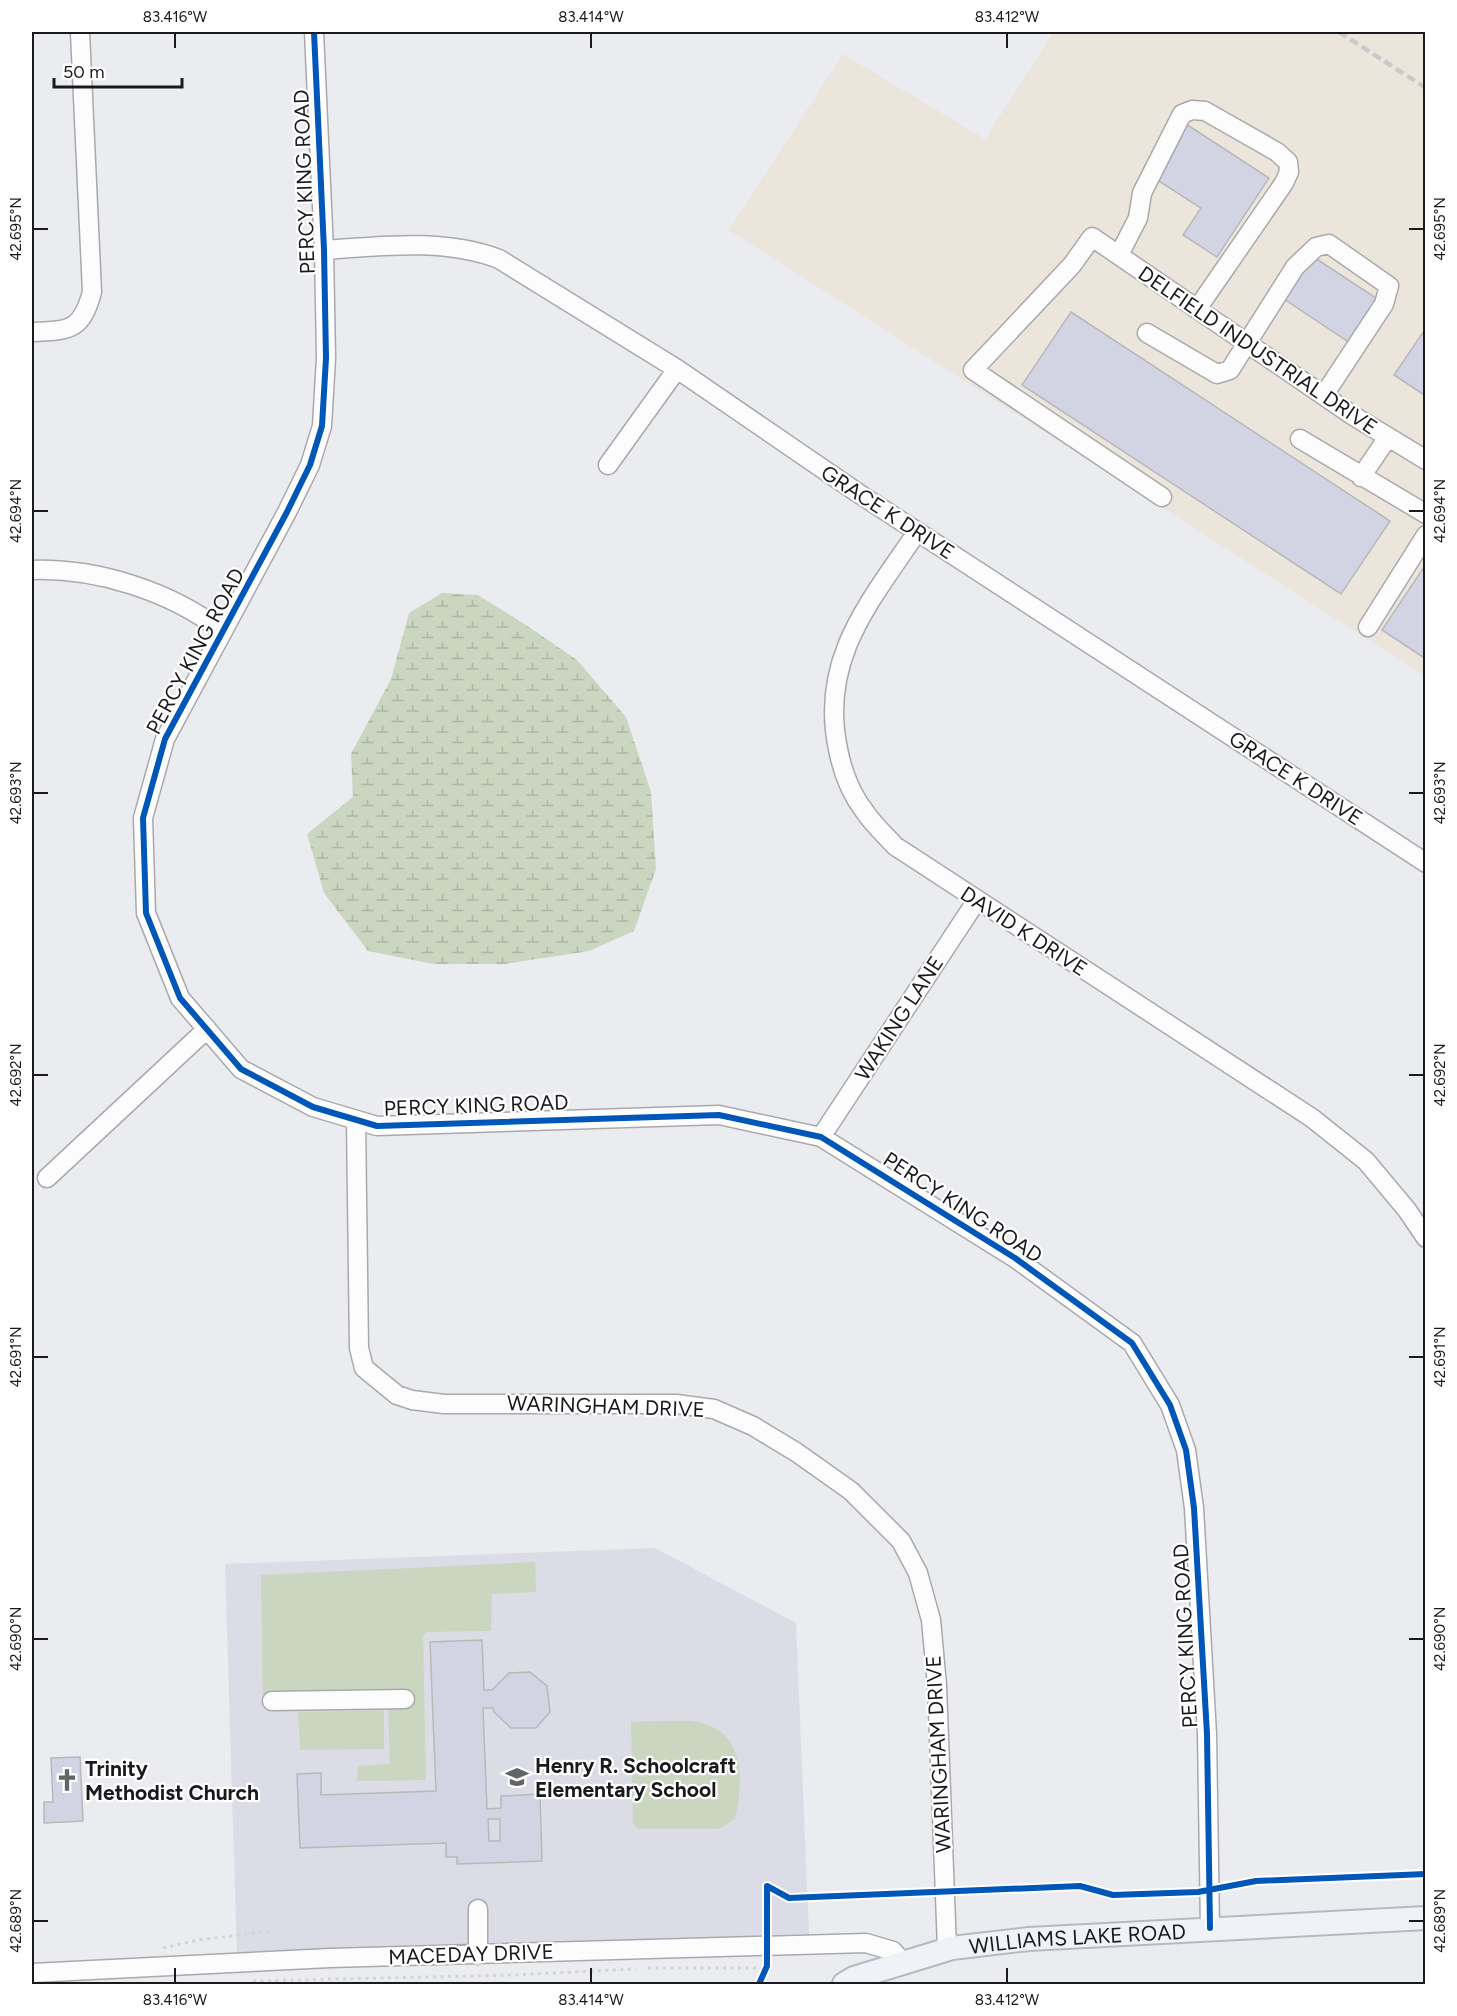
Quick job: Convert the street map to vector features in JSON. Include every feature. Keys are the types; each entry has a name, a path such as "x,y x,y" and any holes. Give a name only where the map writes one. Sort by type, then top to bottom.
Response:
{"main road":[{"name":"WILLIAMS LAKE ROAD","path":"844,1984 854,1978 947,1949 1029,1939 1425,1918"}],"street":[{"path":"32,332 65,331 86,315 92,292 80,32"},
{"name":"PERCY KING ROAD","path":"315,32 326,358 322,426 310,465 287,512 165,739 143,818 146,913 180,998 241,1069 313,1107 378,1126 719,1115 821,1137 1015,1258 1132,1343 1170,1405 1186,1450 1194,1508 1207,1734 1210,1928"},
{"path":"1119,255 1138,218 1142,193 1182,114 1192,110 1205,111 1277,152 1288,162 1288,172 1284,183 1197,309"},
{"name":"DELFIELD INDUSTRIAL DRIVE","path":"1162,497 973,370 1072,265 1092,237 1324,396 1425,460"},
{"path":"1147,333 1217,374 1230,370 1294,267 1316,247 1329,244 1389,286 1384,304 1324,396"},
{"name":"GRACE K DRIVE","path":"324,250 447,246 477,250 499,259 677,369 917,532 1425,863"},
{"path":"608,465 677,369"},
{"path":"1361,477 1388,437"},
{"path":"1300,440 1425,514"},
{"name":"DAVID K DRIVE","path":"917,532 867,606 843,652 833,692 833,727 842,768 864,811 895,846 1312,1118 1366,1161 1407,1210 1425,1238"},
{"path":"1368,627 1425,535"},
{"path":"32,570 61,569 109,578 204,617 222,631"},
{"name":"WAKING LANE","path":"821,1137 977,900"},
{"path":"47,1178 207,1029"},
{"name":"WARINGHAM DRIVE","path":"356,1120 359,1348 364,1368 397,1395 444,1404 676,1404 714,1409 753,1426 796,1452 851,1491 901,1541 918,1573 931,1620 937,1685 947,1949"},
{"path":"272,1701 405,1699"},
{"path":"478,1909 478,1955"},
{"name":"MACEDAY DRIVE","path":"32,1972 330,1958 866,1942 893,1951 903,1963"}],"path":[{"path":"153,1950 198,1940 273,1931"},
{"path":"246,1981 512,1975 643,1968 765,1972 768,1945"}],"shaded area":[{"path":"1054,32 1425,32 1425,676 729,230 843,54 985,139"},
{"name":"Henry R. Schoolcraft Elementary School","path":"655,1548 796,1623 809,1934 237,1955 225,1564"}],"green space":[{"path":"442,593 478,595 526,625 577,660 626,717 651,792 656,869 634,931 589,951 505,964 433,964 368,951 324,893 307,834 353,797 351,754 391,679 409,613"},
{"path":"535,1562 536,1592 492,1594 491,1631 427,1632 423,1637 426,1780 357,1781 358,1766 390,1764 388,1705 263,1707 261,1575"},
{"path":"384,1710 384,1749 300,1750 298,1712"},
{"path":"692,1721 710,1726 723,1734 732,1745 740,1772 735,1819 719,1829 638,1829 633,1824 631,1722"}],"building":[{"path":"1186,124 1269,178 1217,257 1183,235 1201,208 1151,176"},
{"path":"1312,256 1379,300 1350,343 1284,299"},
{"path":"1071,312 1390,521 1341,594 1022,385"},
{"path":"1424,331 1426,332 1426,396 1394,375"},
{"path":"1426,564 1426,659 1382,630"},
{"path":"482,1640 484,1690 492,1690 509,1673 530,1672 547,1686 550,1712 536,1728 511,1728 494,1712 493,1708 483,1708 487,1809 501,1808 501,1796 540,1794 542,1861 457,1864 457,1857 446,1857 446,1843 300,1848 297,1774 321,1773 321,1795 436,1791 430,1642","holes":["488,1819 500,1819 500,1841 489,1841"]},
{"name":"Trinity Methodist Church","path":"80,1757 83,1821 44,1823 44,1802 53,1802 51,1758"}],"railway":[{"path":"1339,32 1426,88"}],"cycle path":[{"path":"314,32 324,250 326,358 322,426 310,465 287,512 165,739 143,818 146,913 180,998 241,1069 313,1107 377,1126 719,1115 821,1137 1015,1258 1132,1343 1170,1405 1186,1450 1194,1508 1207,1734 1210,1928"},
{"path":"759,1984 767,1966 767,1886 789,1898 1080,1886 1113,1895 1198,1892 1256,1881 1426,1874"}],"place":[{"name":"Henry R. Schoolcraft Elementary School","path":"517,1777"},
{"name":"Trinity Methodist Church","path":"67,1780"}]}
